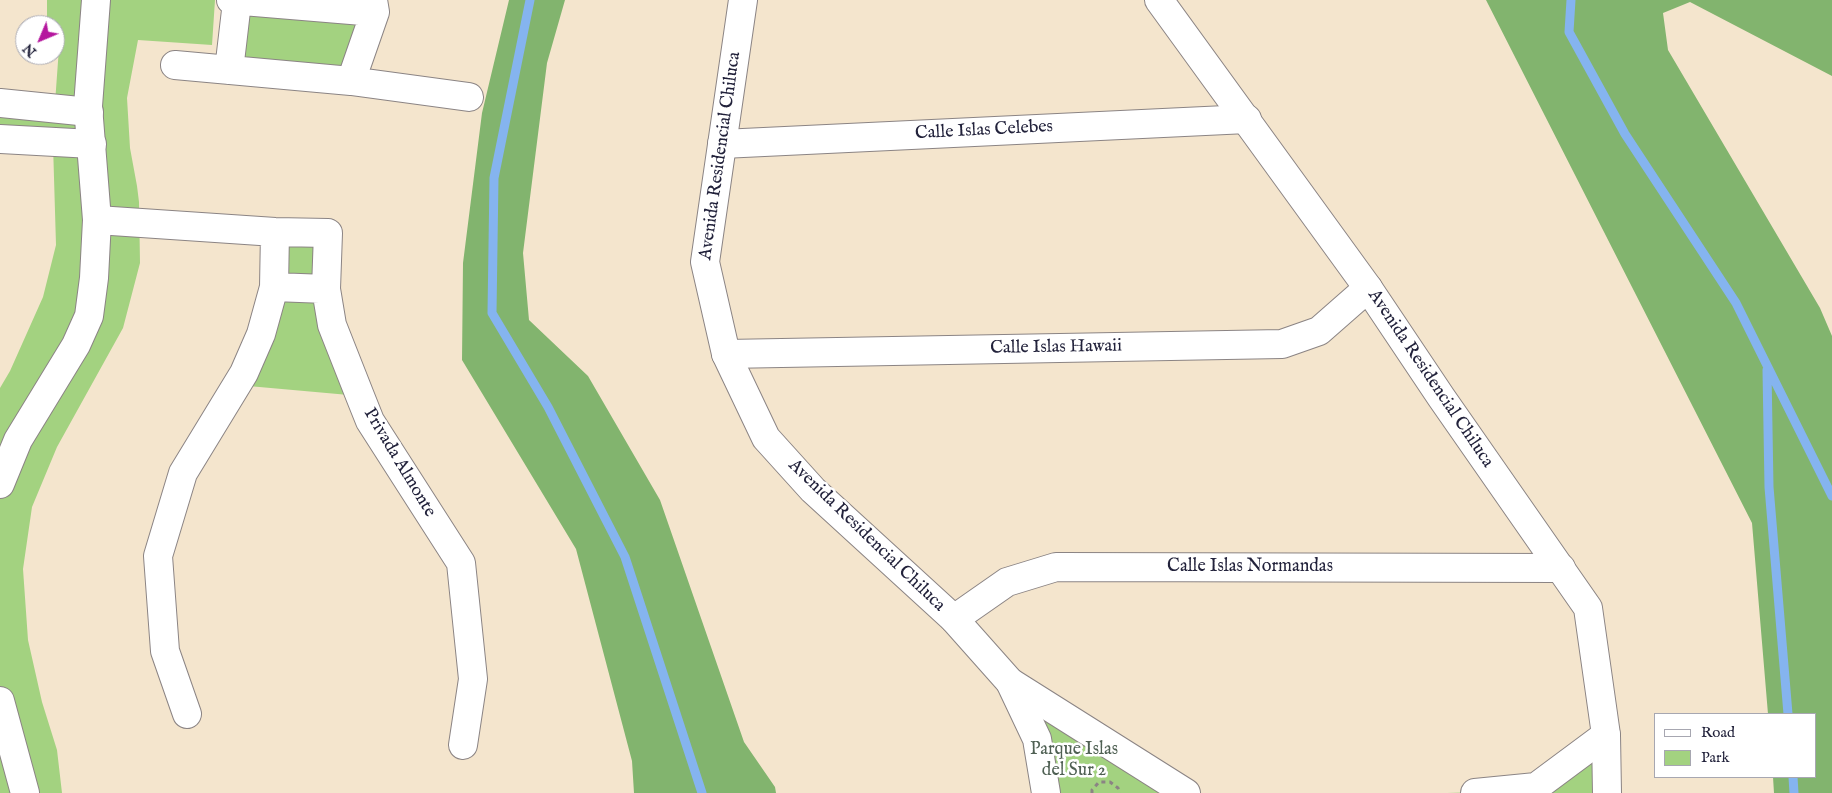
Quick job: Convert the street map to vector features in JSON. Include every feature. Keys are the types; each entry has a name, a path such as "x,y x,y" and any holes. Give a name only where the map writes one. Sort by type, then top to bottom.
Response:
{"street":[{"path":"0,484 18,440 76,346 89,316 94,278 97,220 89,112 96,0"},
{"name":"Avenida Residencial Chiluca","path":"743,0 704,262 726,354 766,438 813,490 954,619 1010,682 1037,740 1046,793"},
{"name":"Avenida Residencial Chiluca","path":"1159,0 1368,288 1441,397 1588,608 1606,735 1607,793"},
{"path":"229,70 234,1 374,6 351,81"},
{"path":"175,65 351,81 469,97"},
{"path":"0,103 89,112"},
{"name":"Calle Islas Celebes","path":"722,144 1247,119"},
{"path":"0,139 92,144"},
{"name":"Privada Almonte","path":"97,220 275,232 328,233 326,288 332,325 370,421 461,563 473,679 464,744"},
{"path":"186,714 165,651 158,556 183,473 244,373 261,334 274,287 275,232"},
{"path":"274,287 326,288"},
{"name":"Calle Islas Hawaii","path":"726,354 1282,344 1319,331 1368,288"},
{"name":"Calle Islas Normandas","path":"954,619 1007,582 1056,567 1561,568"},
{"path":"1010,682 1186,793"},
{"path":"0,701 25,793"},
{"path":"1476,793 1536,787 1606,735"}],"path":[{"path":"1092,793 1092,790 1099,782 1110,782 1118,788 1120,793"}],"green space":[{"path":"47,0 215,0 212,45 138,40 127,98 130,148 139,202 140,263 123,328 57,447 32,507 23,569 28,640 42,702 57,750 62,793 0,793 0,388 10,371 43,297 56,245 53,144 0,139 0,99 55,103 58,65 65,65 65,15 47,15"},
{"path":"509,0 565,0 547,63 523,253 529,320 588,376 660,500 744,742 775,787 776,793 634,793 632,761 576,549 462,360 463,263 482,113"},
{"path":"1486,0 1832,0 1832,76 1690,2 1663,13 1668,50 1820,308 1832,336 1832,793 1774,793 1773,778 1817,778 1817,713 1768,713 1752,523"},
{"path":"237,2 375,12 351,81 229,70"},
{"path":"275,232 328,233 326,289 360,396 237,385"},
{"name":"Parque Islas del Sur 2","path":"1010,682 1186,793 1046,793"},
{"path":"1606,735 1607,793 1447,793 1536,787"}],"waterway":[{"path":"530,0 494,178 492,313 548,407 625,557 702,793"},
{"path":"1571,0 1569,32 1625,134 1736,303 1832,496"},
{"path":"1767,370 1769,487 1788,713"},
{"path":"1793,778 1794,793"}]}
